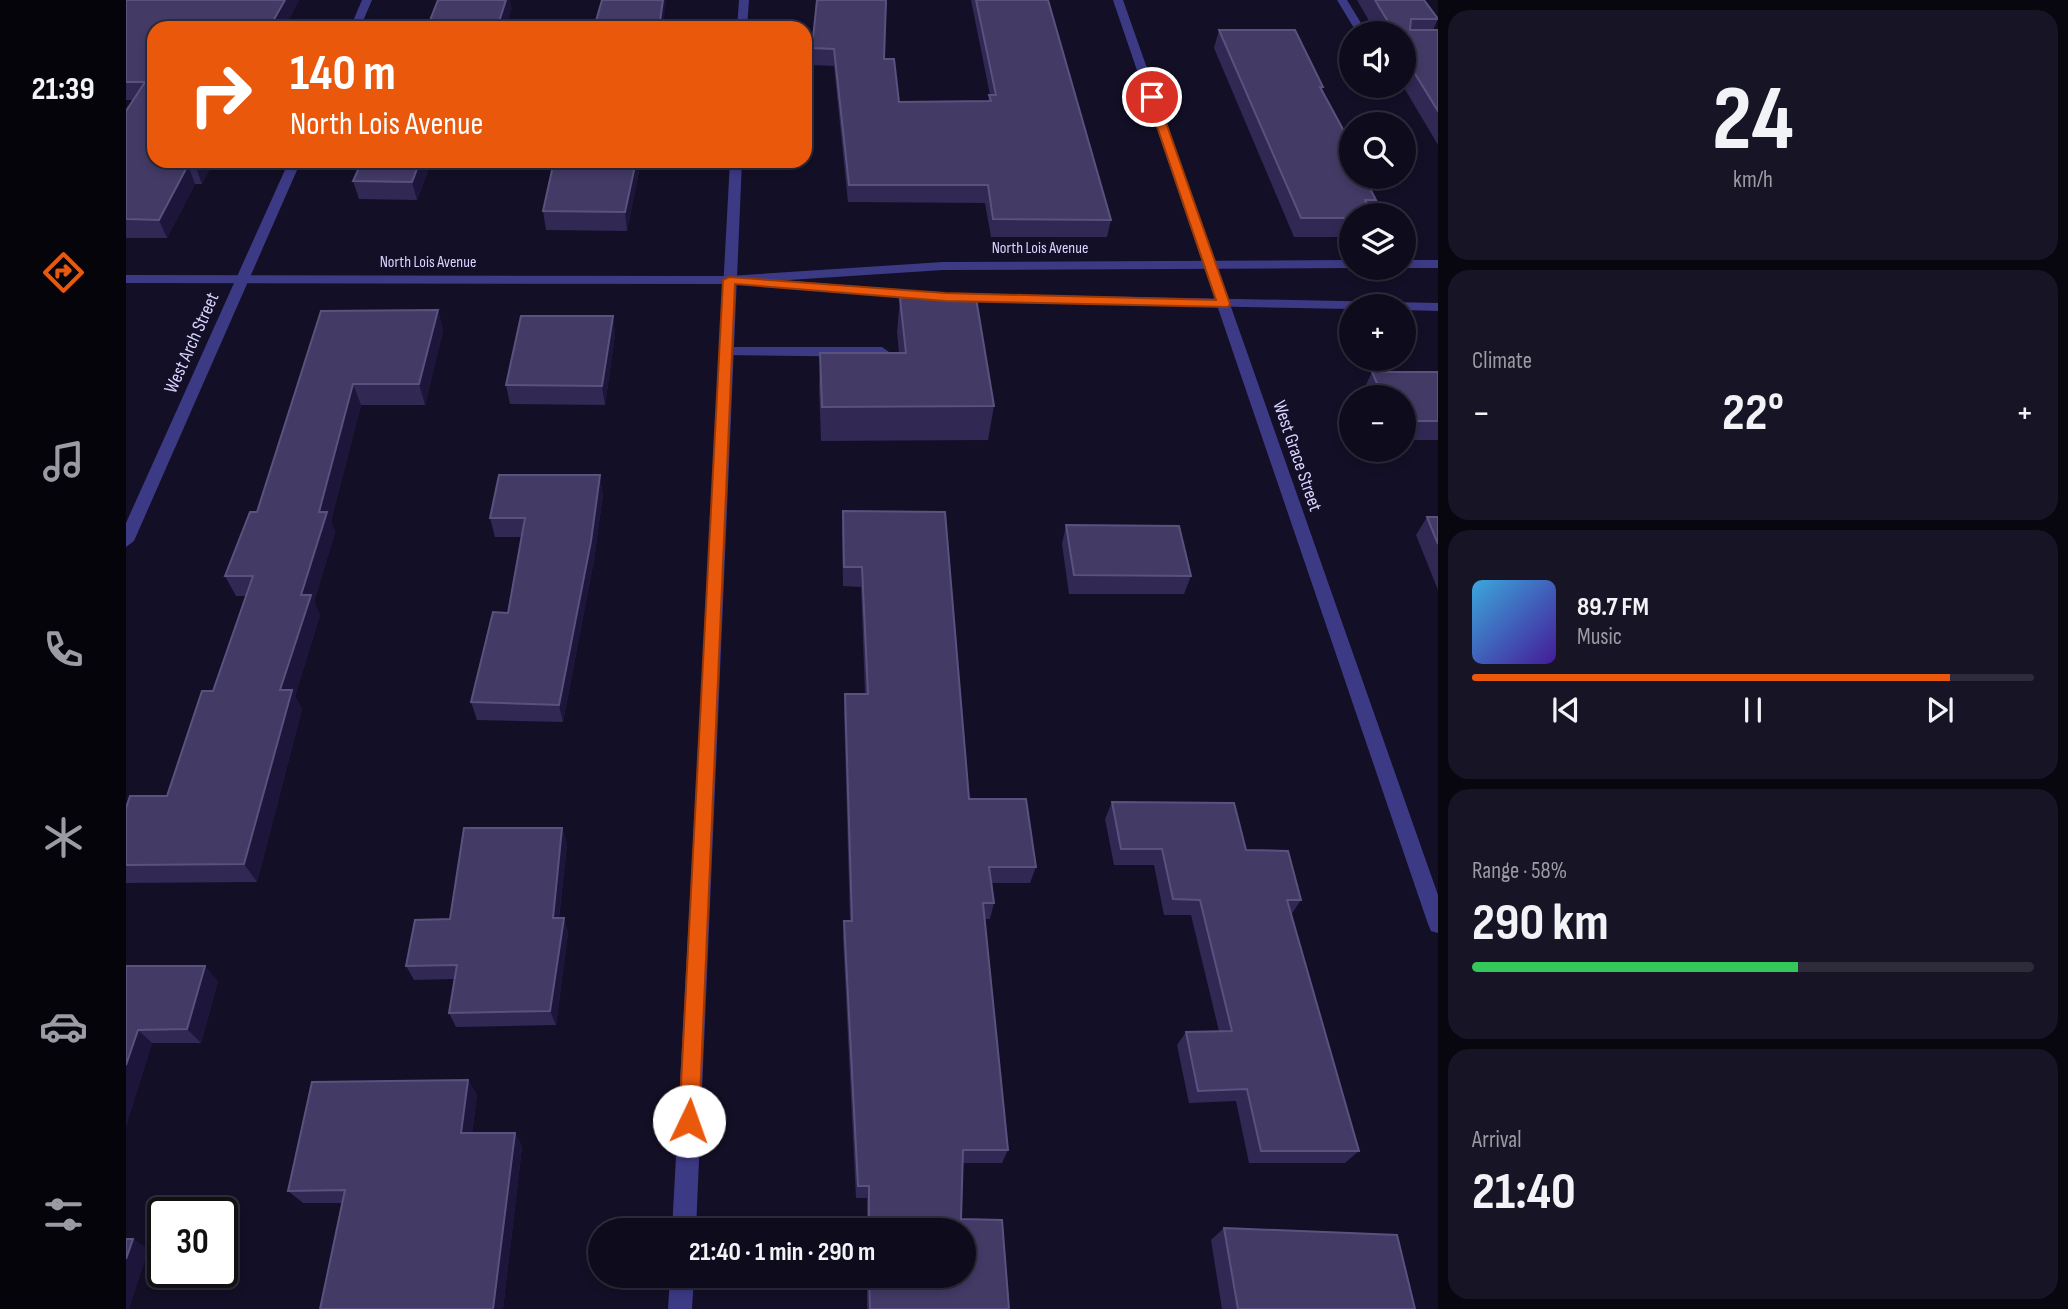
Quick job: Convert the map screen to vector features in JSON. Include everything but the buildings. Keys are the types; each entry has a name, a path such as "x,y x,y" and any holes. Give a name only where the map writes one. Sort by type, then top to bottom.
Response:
{"street":[{"path":"358,21 367,0"},
{"path":"743,21 744,0"},
{"name":"West Grace Street","path":"1118,0 1438,924"},
{"path":"1342,0 1355,21"},
{"name":"West Arch Street","path":"126,541 292,168"},
{"path":"685,1218 736,168"},
{"name":"North Lois Avenue","path":"126,279 729,280 943,266 1339,264"},
{"path":"1416,264 1438,264"},
{"name":"North Lois Avenue","path":"729,280 945,297 1339,305"},
{"name":"North Lois Avenue","path":"1416,306 1438,307"},
{"path":"726,352 882,352"},
{"path":"680,1309 681,1288"}],"route":[{"path":"689,1121 729,280 945,297 1224,304 1152,97"}]}
